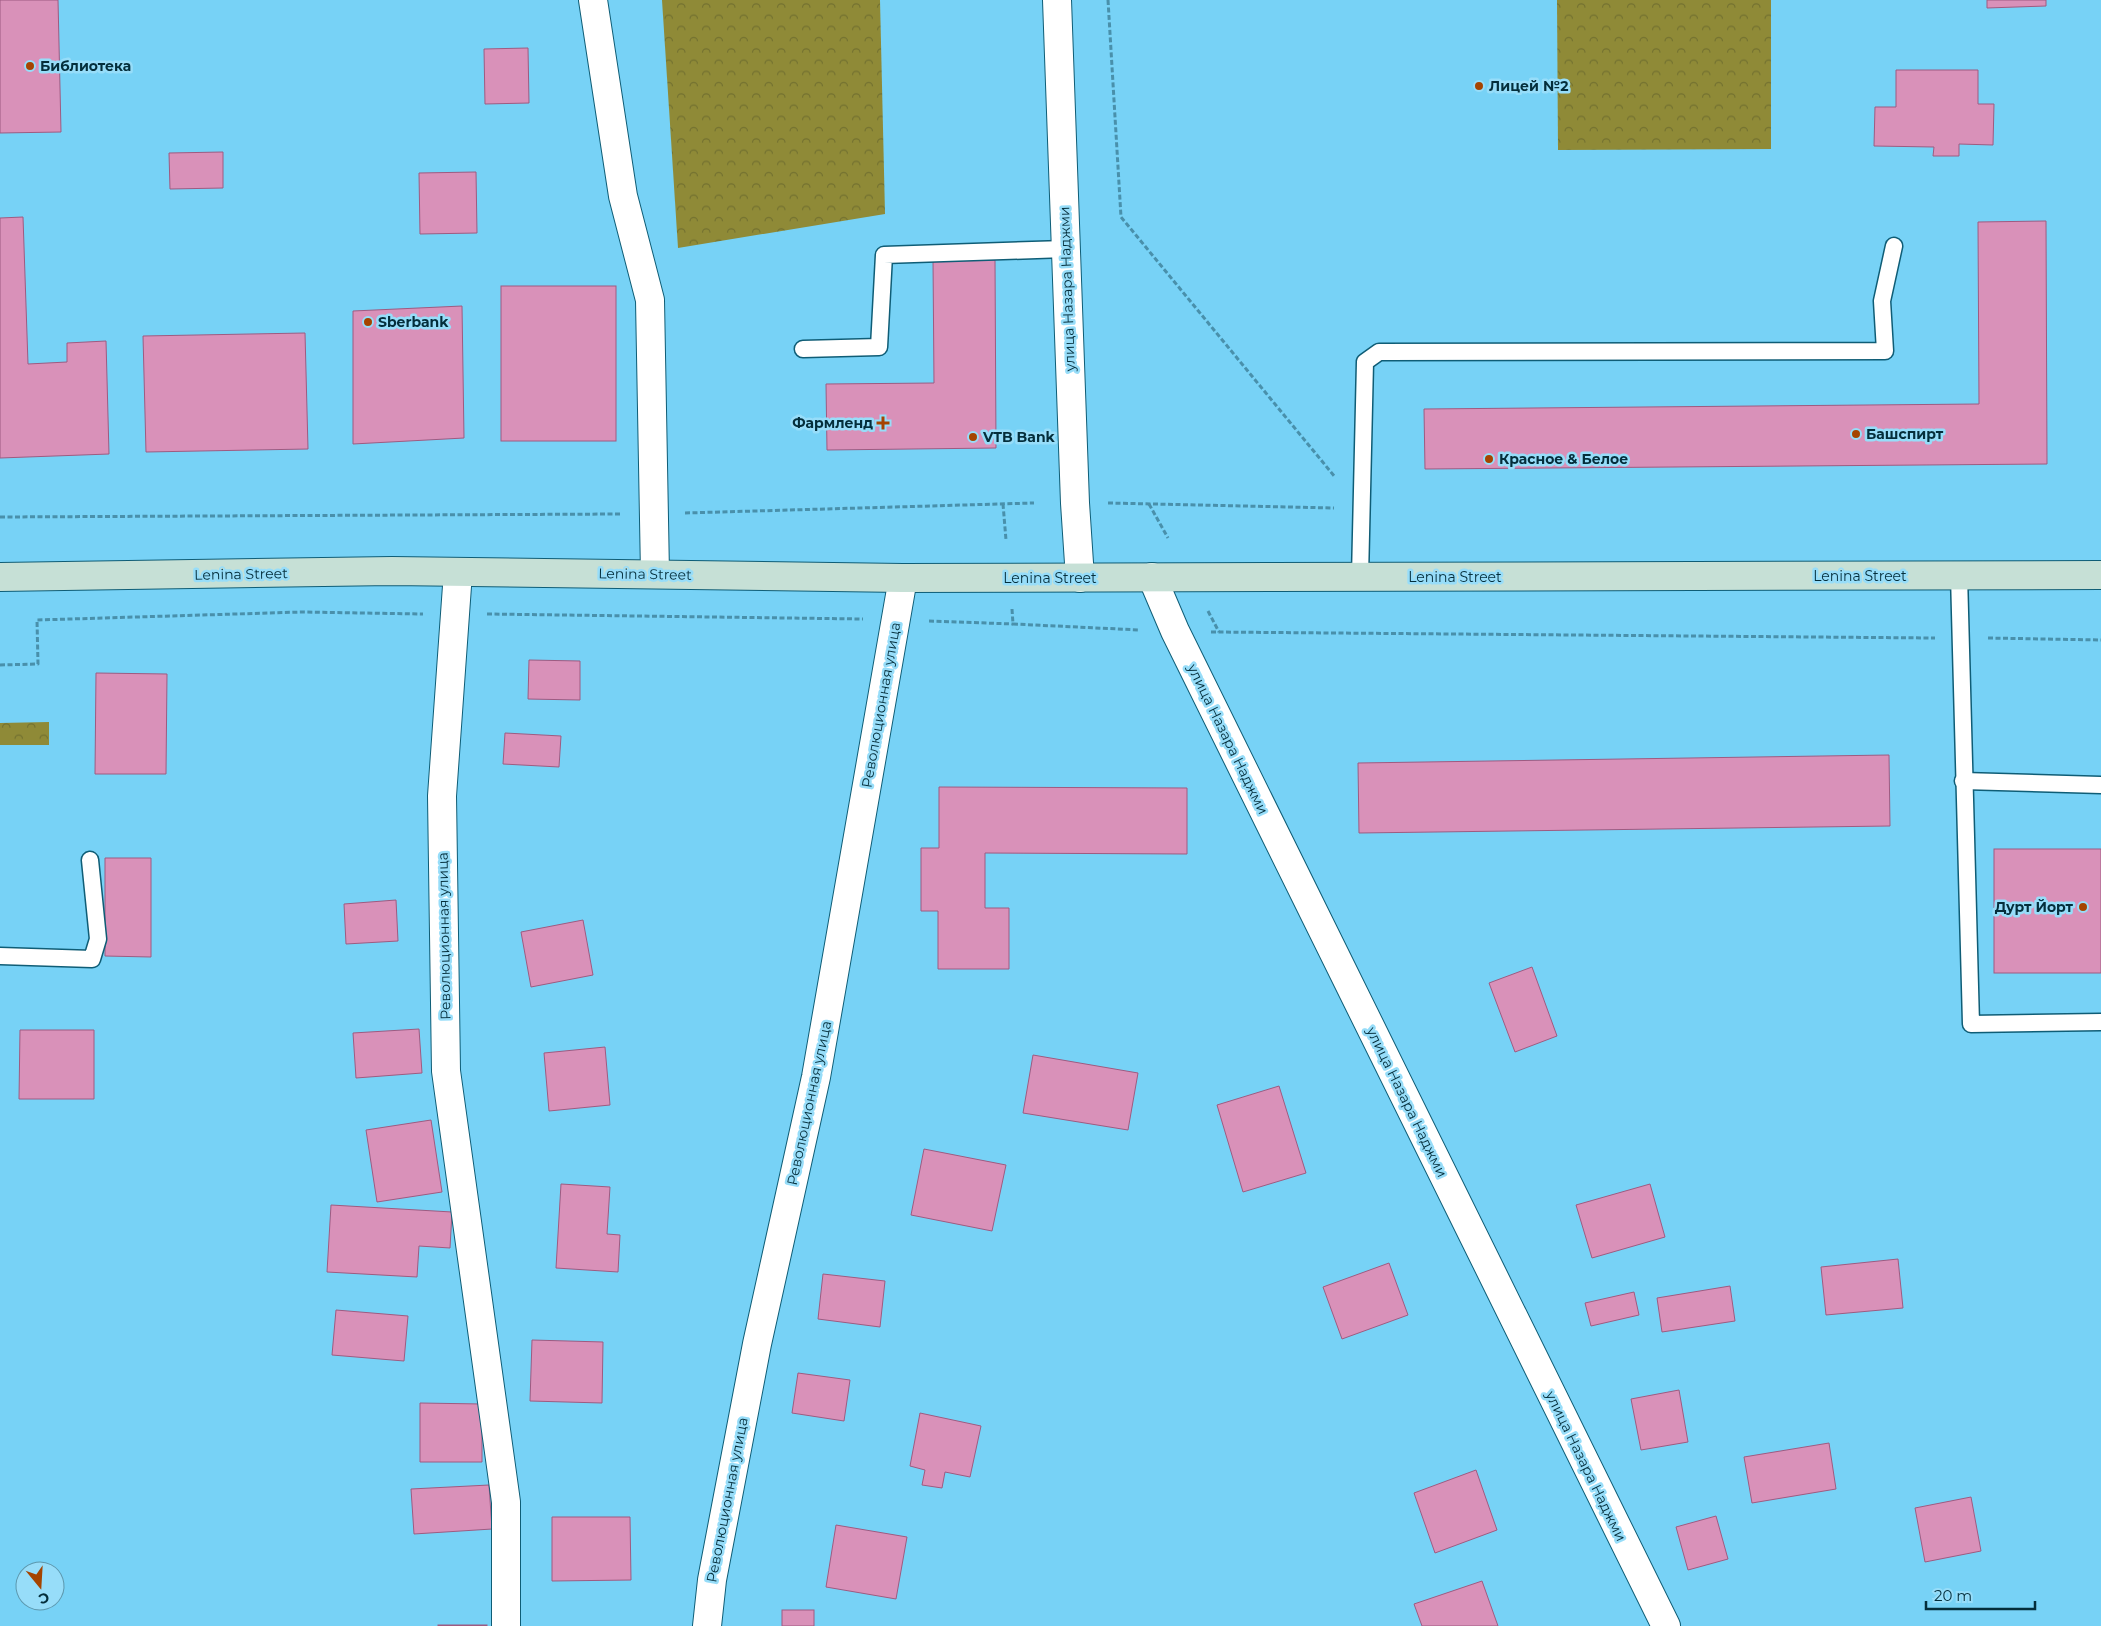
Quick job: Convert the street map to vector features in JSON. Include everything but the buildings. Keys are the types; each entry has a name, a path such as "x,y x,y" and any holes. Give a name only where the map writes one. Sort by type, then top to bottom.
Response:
{"main road":[{"name":"Lenina Street","path":"0,577 392,571 903,578 2101,576"}],"street":[{"path":"593,0 623,196 650,300 655,574"},
{"name":"улица Назара Наджми","path":"1057,0 1075,503 1080,578"},
{"name":"Революционная улица","path":"458,572 442,796 446,1071 506,1502 506,1626"},
{"name":"улица Назара Наджми","path":"1152,577 1175,631 1666,1626"},
{"name":"Революционная улица","path":"707,1626 712,1580 757,1344 816,1077 903,578"}],"lane":[{"path":"1360,577 1364,362 1378,352 1885,351 1882,301 1894,246"},
{"path":"804,349 879,347 884,255 1066,249"},
{"path":"1958,575 1971,1024 2101,1022"},
{"path":"1963,782 2101,785"},
{"path":"0,956 92,959 98,939 90,860"}],"path":[{"path":"1108,0 1120,217 1362,509"},
{"path":"1107,502 1362,509"},
{"path":"0,517 654,514 1034,503"},
{"path":"1003,504 1006,540"},
{"path":"1149,504 1168,538"},
{"path":"1011,604 1013,624 1175,631 2101,640"},
{"path":"1208,610 1220,632"}],"green space":[{"path":"662,0 880,0 885,214 678,248"},
{"path":"1557,0 1771,0 1771,149 1558,150"},
{"path":"49,722 49,745 0,745 0,723"}],"place":[{"name":"Библиотека","path":"30,66"},
{"name":"Лицей №2","path":"1479,86"},
{"name":"Sberbank","path":"368,322"},
{"name":"Фармленд","path":"883,423"},
{"name":"Башспирт","path":"1856,434"},
{"name":"VTB Bank","path":"973,437"},
{"name":"Красное & Белое","path":"1489,459"},
{"name":"Дурт Йорт","path":"2083,907"}]}
